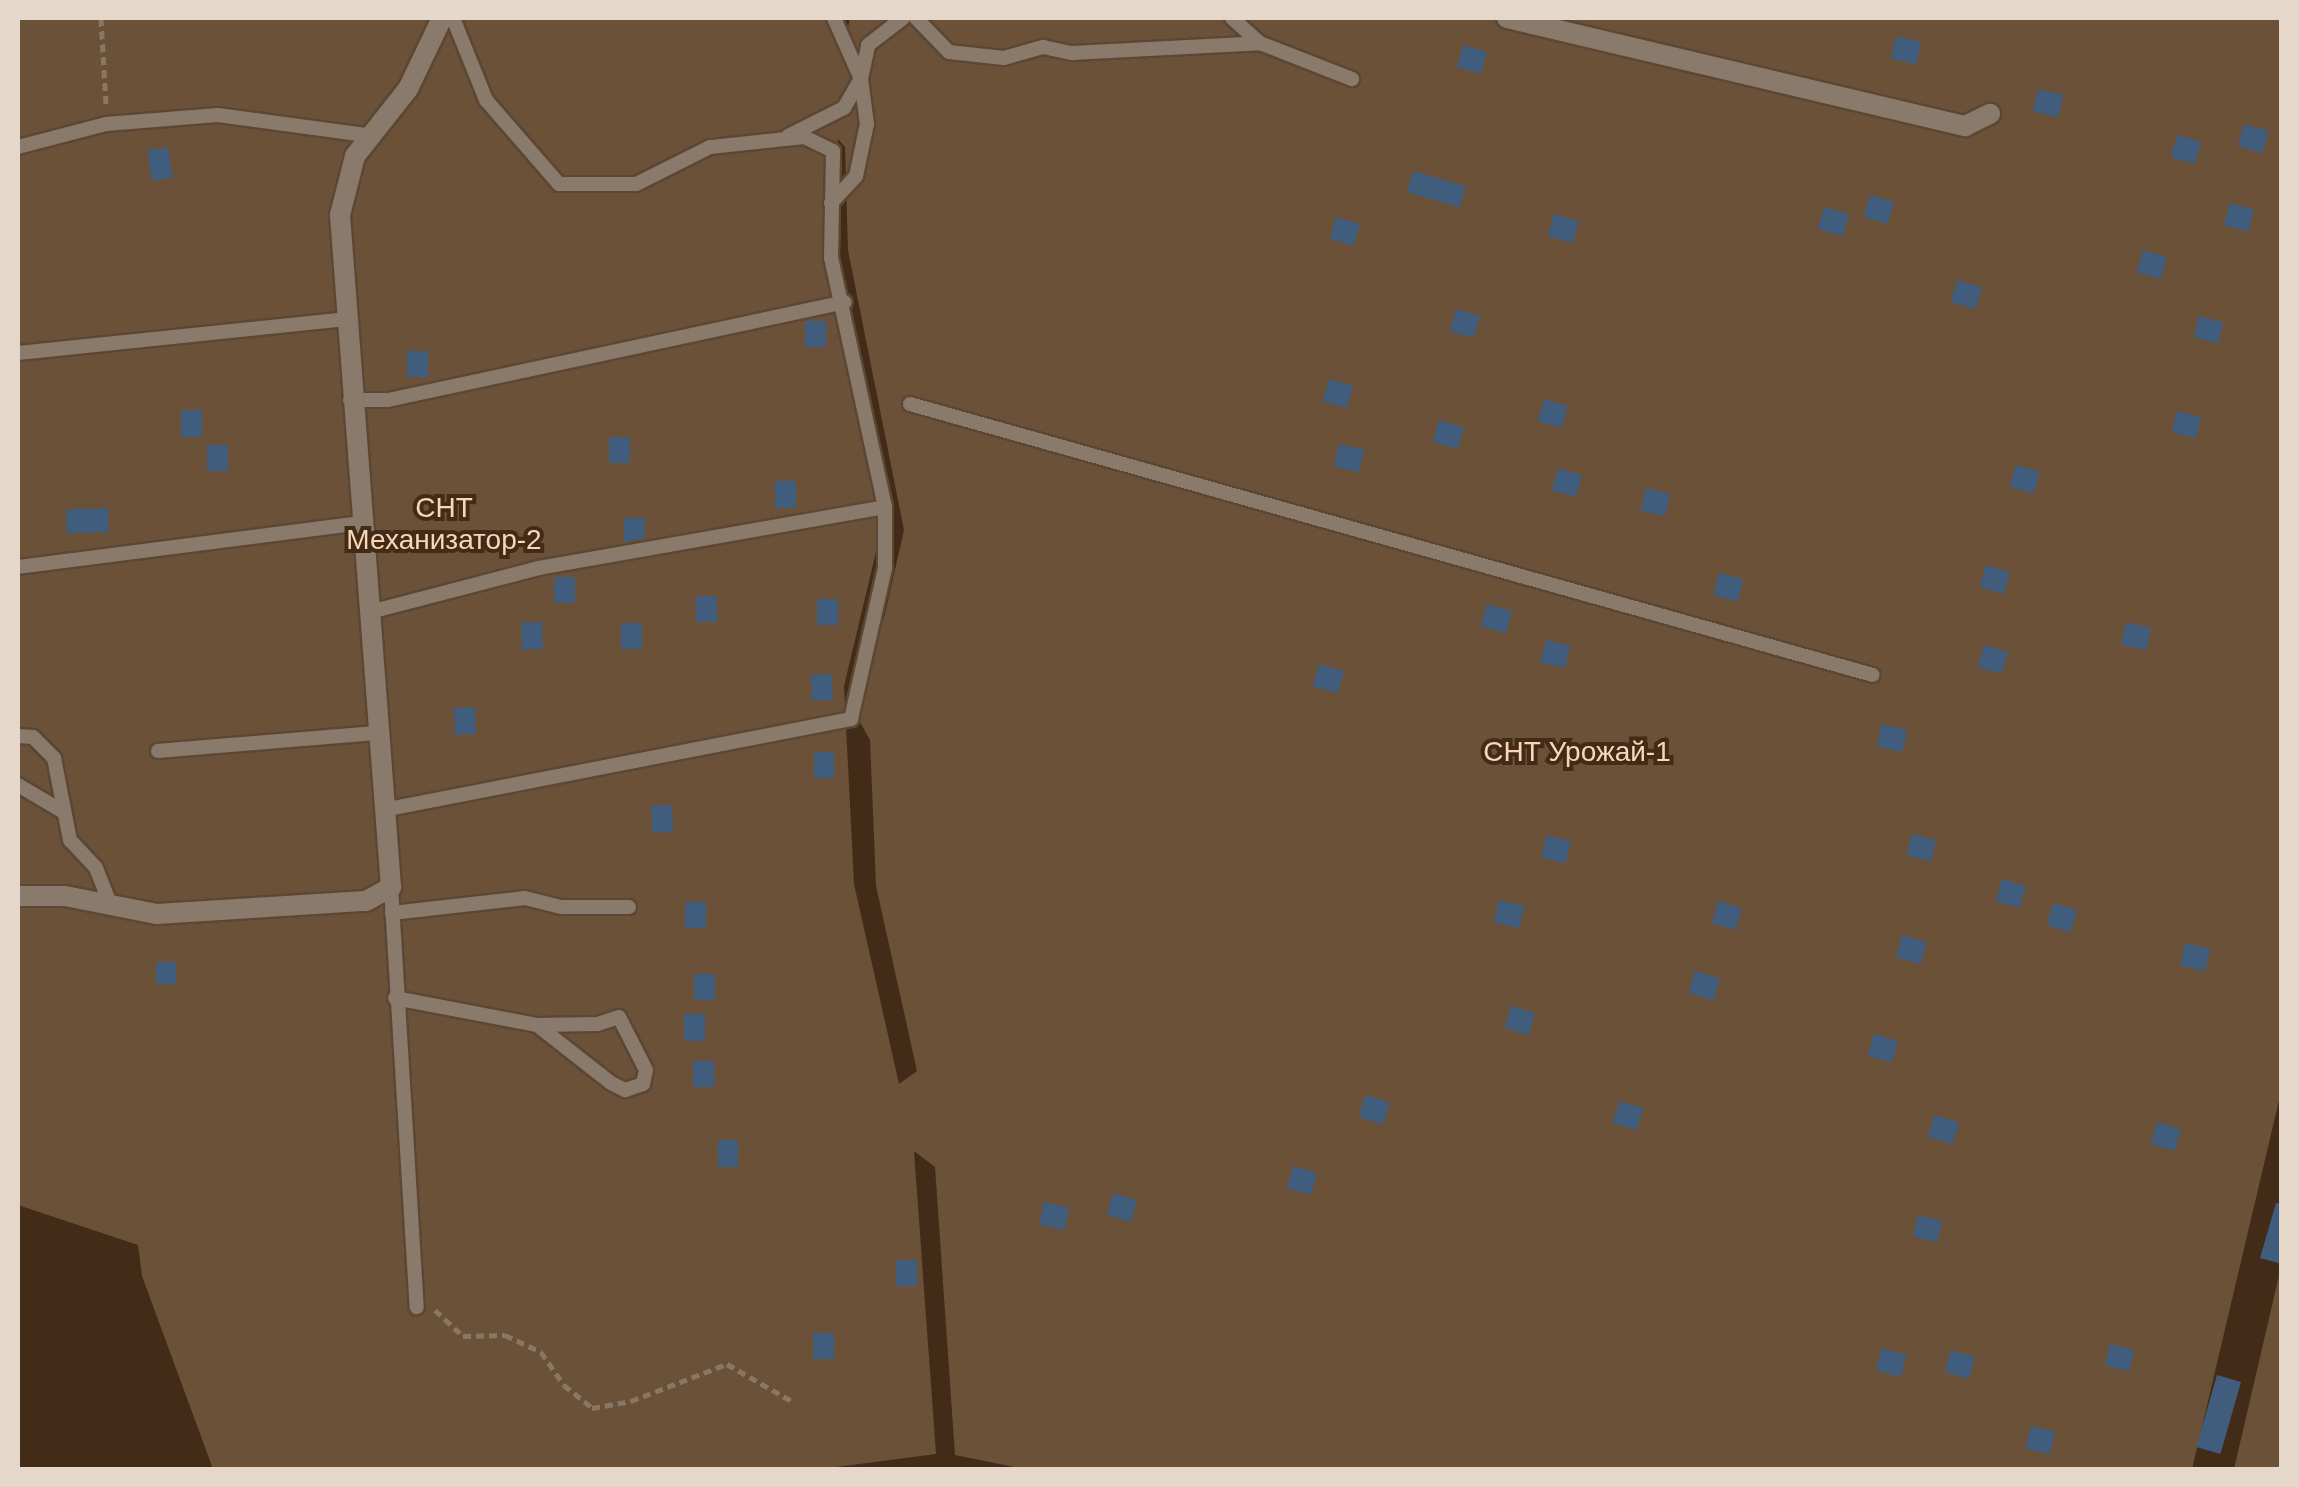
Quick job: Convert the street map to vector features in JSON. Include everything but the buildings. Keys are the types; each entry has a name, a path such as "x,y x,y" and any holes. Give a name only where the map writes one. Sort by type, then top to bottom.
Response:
{"street":[{"path":"18,896 65,896 157,914 366,900 391,888 388,809 350,400 340,215 366,135 408,90 442,18"},
{"path":"1507,18 1966,126 1990,114"}],"lane":[{"path":"388,809 851,719 885,568 885,507 845,302 830,258 833,151 820,140 710,147 636,184 559,184 486,100 453,18"},
{"path":"831,203 856,176 867,124 861,79 834,18"},
{"path":"779,141 844,108 861,79 868,45 903,18"},
{"path":"916,18 948,52 1004,58 1043,48 1072,53 1260,43"},
{"path":"1232,18 1260,43 1352,80"},
{"path":"18,147 106,124 218,115 366,135"},
{"path":"350,400 388,400 845,302"},
{"path":"18,352 346,320"},
{"path":"910,404 1872,675"},
{"path":"370,612 540,568 885,507"},
{"path":"18,567 362,522"},
{"path":"158,751 378,733"},
{"path":"18,736 33,737 54,758 70,840 96,868 111,906"},
{"path":"18,784 62,811"},
{"path":"391,888 417,1307"},
{"path":"392,913 525,898 562,907 628,907"},
{"path":"395,998 536,1025 597,1024 620,1017 646,1070 643,1084 625,1090 610,1083 536,1025"}],"path":[{"path":"101,18 106,124"},
{"path":"415,1285 463,1336 505,1335 541,1352 564,1385 592,1408 650,1395 727,1364 794,1403"}],"green space":[{"name":"СНТ Урожай-1","path":"18,18 845,18 844,48 850,18 2281,18 2281,1092 2192,1469 1029,1470 955,1455 935,1167 914,1151 936,1454 813,1470 213,1469 142,1276 138,1245 18,1205","holes":["838,139 845,147 848,250 904,530 884,618 852,672 857,717 870,740 876,886 917,1071 899,1084 854,884 844,686 881,531 826,257"]},
{"path":"2281,1267 2281,1469 2234,1469"}],"park label":[{"name":"СНТ Механизатор-2","path":"444,524"}]}
